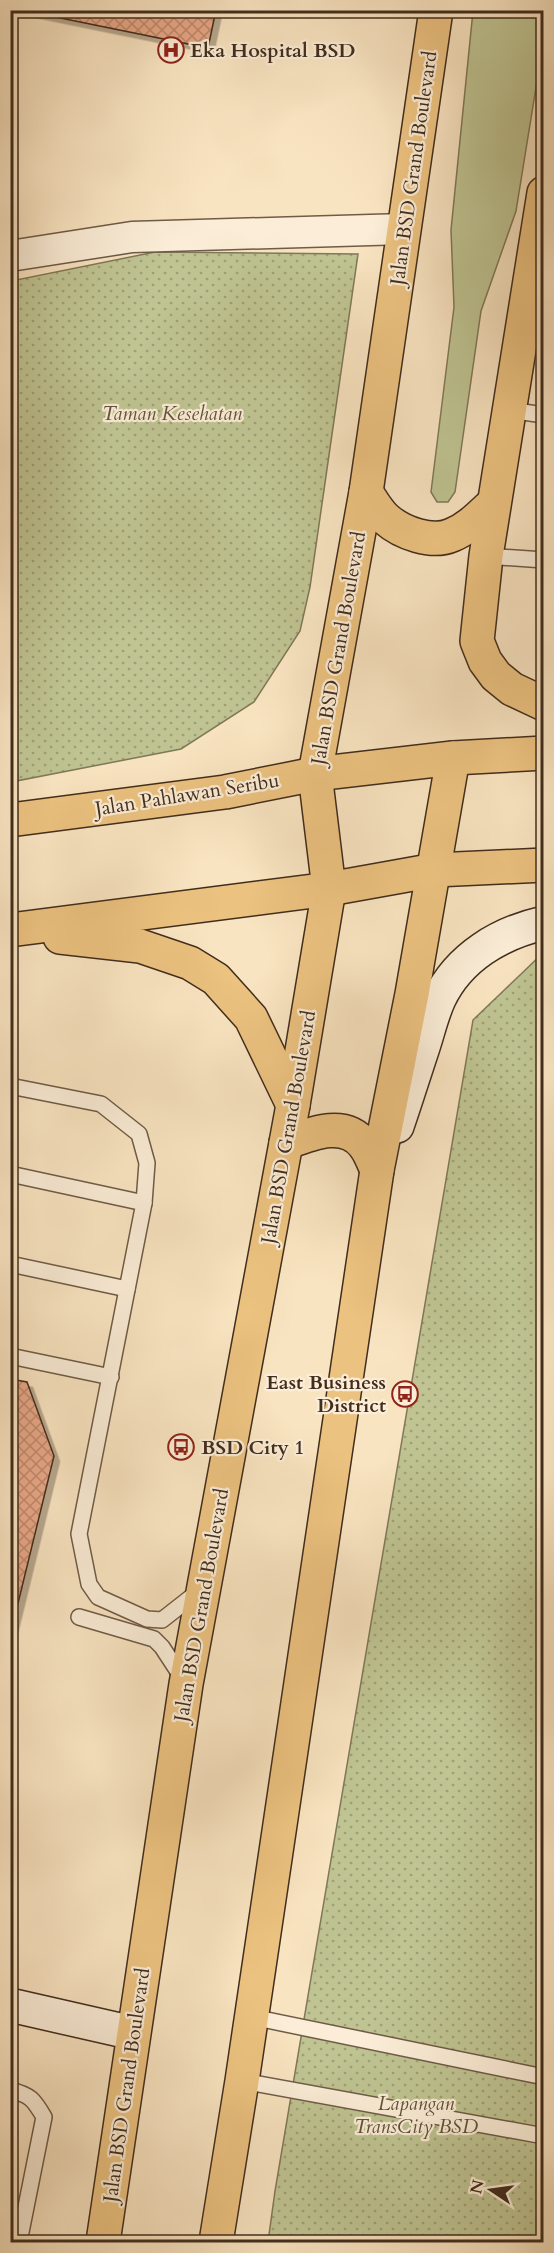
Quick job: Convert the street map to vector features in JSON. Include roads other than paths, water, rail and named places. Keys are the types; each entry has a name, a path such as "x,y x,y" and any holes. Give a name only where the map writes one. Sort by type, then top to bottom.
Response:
{"main road":[{"name":"Jalan BSD Grand Boulevard","path":"103,2242 186,1684 293,1105 329,890 315,774 366,492 436,10"},
{"path":"542,214 494,503 477,641 485,660 496,676 512,689 543,704"},
{"path":"366,492 385,519 418,536 433,538 450,536 466,527 494,503"},
{"name":"Jalan Pahlawan Seribu","path":"10,820 225,792 315,774 453,758 543,753"},
{"path":"216,2242 252,2017 375,1186 435,870 453,758"},
{"path":"10,930 329,890 435,870 543,865"},
{"path":"10,930 140,946 190,963 216,979 251,1018 293,1105"},
{"path":"286,1143 318,1131 345,1131 364,1144 375,1186"}],"street":[{"path":"10,256 132,237 404,229"},
{"path":"375,1186 439,999 456,972 473,955 492,942 520,928 543,923"},
{"path":"10,2006 133,2033"}],"lane":[{"path":"509,410 543,415"},
{"path":"486,556 543,560"},
{"path":"10,1086 101,1104 139,1134 147,1163 144,1203 79,1534 86,1572 93,1590 98,1597 125,1610 147,1619 162,1620 202,1589"},
{"path":"10,1174 144,1203"},
{"path":"10,1263 127,1289"},
{"path":"10,1356 111,1377"},
{"path":"120,1629 125,1610"},
{"path":"79,1617 154,1639 162,1647 186,1684"},
{"path":"252,2017 543,2077"},
{"path":"242,2080 543,2136"},
{"path":"10,2090 33,2099 45,2117 19,2242"}],"place":[{"name":"Eka Hospital BSD","path":"171,50"},
{"name":"East Business District","path":"405,1394"},
{"name":"BSD City 1","path":"181,1447"}],"park label":[{"name":"Taman Kesehatan","path":"172,413"},
{"name":"Lapangan TransCity BSD","path":"416,2114"}]}
